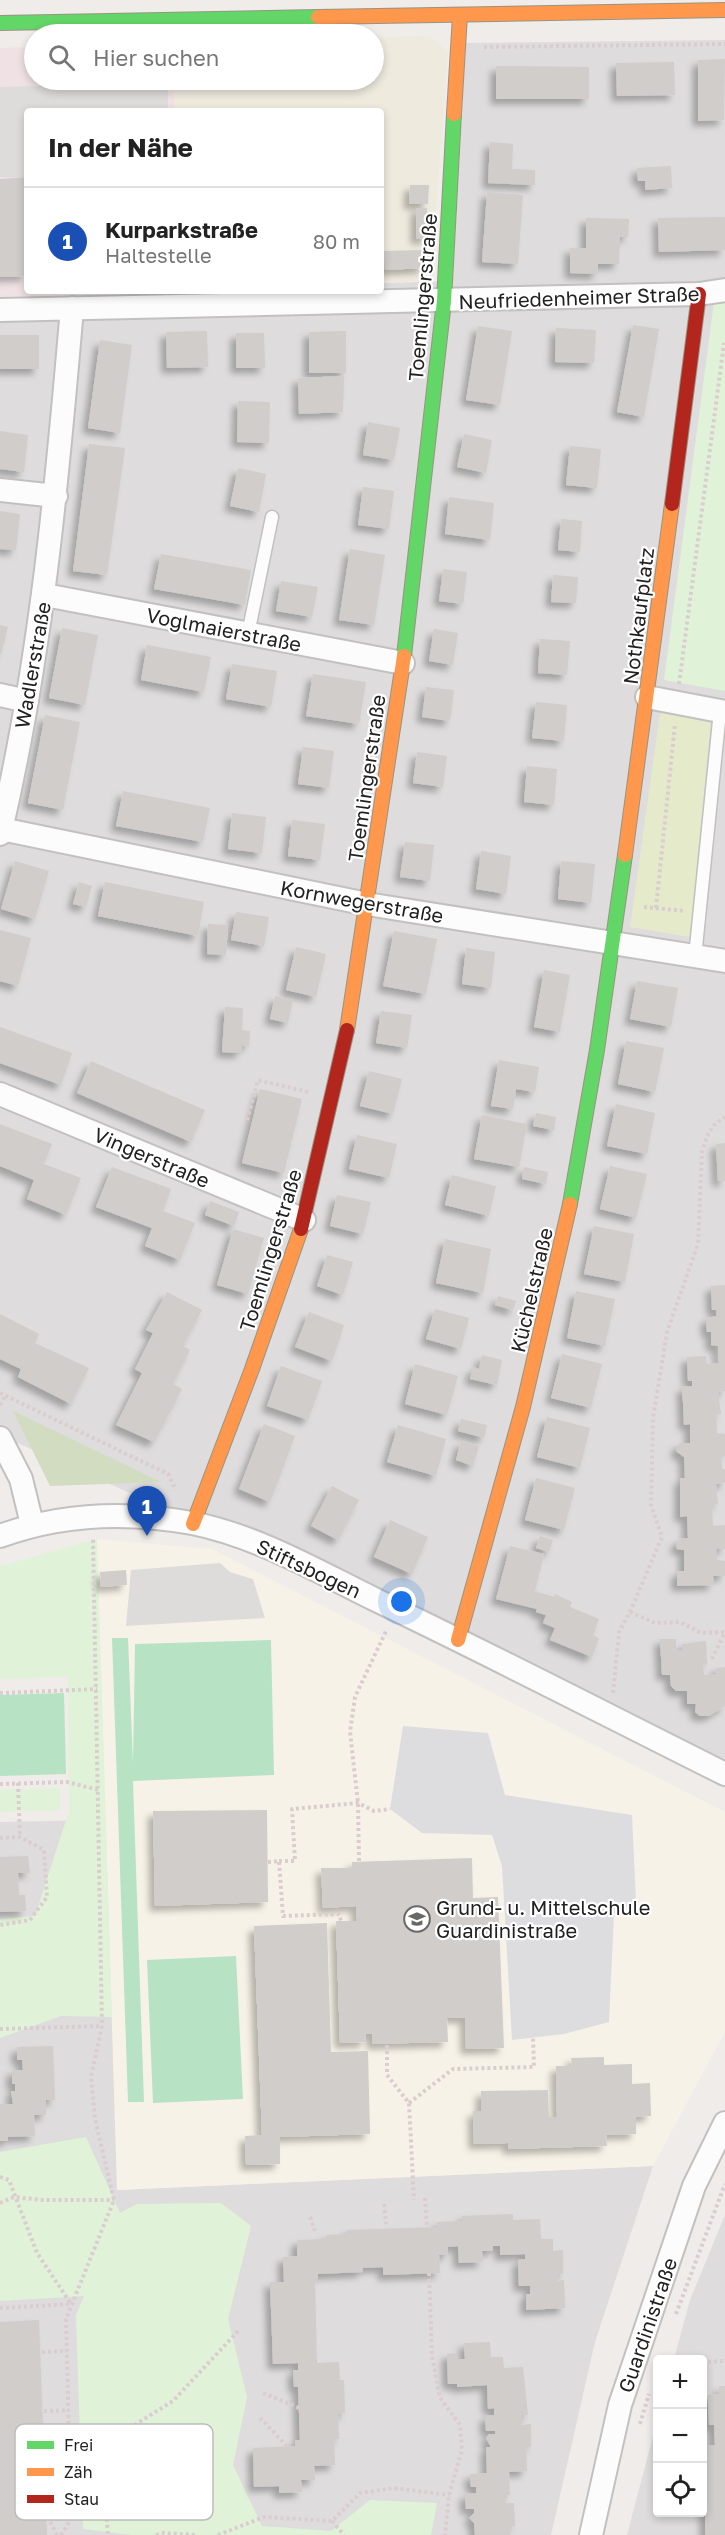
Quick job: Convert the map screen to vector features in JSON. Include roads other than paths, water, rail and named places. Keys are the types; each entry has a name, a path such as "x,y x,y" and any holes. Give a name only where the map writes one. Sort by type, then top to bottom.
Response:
{"street":[{"path":"0,23 725,10"},
{"name":"Toemlingerstraße","path":"194,1524 252,1369 304,1220 345,1042 368,904 403,663 444,301 460,15"},
{"name":"Neufriedenheimer Straße","path":"0,310 699,294 725,290"},
{"name":"Nothkaufplatz","path":"611,943 647,697 699,294"},
{"name":"Wadlerstraße","path":"1,831 45,596 72,308"},
{"path":"0,490 56,496"},
{"name":"Voglmaierstraße","path":"45,596 403,663"},
{"path":"0,695 27,701"},
{"path":"647,697 723,712"},
{"name":"Kornwegerstraße","path":"1,831 368,904 725,961"},
{"name":"Küchelstraße","path":"458,1640 523,1407 565,1230 597,1050 611,943"},
{"name":"Vingerstraße","path":"0,1094 304,1220"},
{"path":"0,1438 21,1479 32,1524"},
{"name":"Stiftsbogen","path":"0,1536 32,1524 95,1515 137,1516 194,1524 258,1543 725,1774"},
{"name":"Guardinistraße","path":"591,2535 623,2394 694,2186 725,2123"}],"lane":[{"path":"248,634 272,517"},
{"path":"695,957 723,712"}],"place":[{"name":"Kurparkstraße","path":"147,1536"},
{"name":"Grund- u. Mittelschule Guardinistraße","path":"417,1919"}]}
